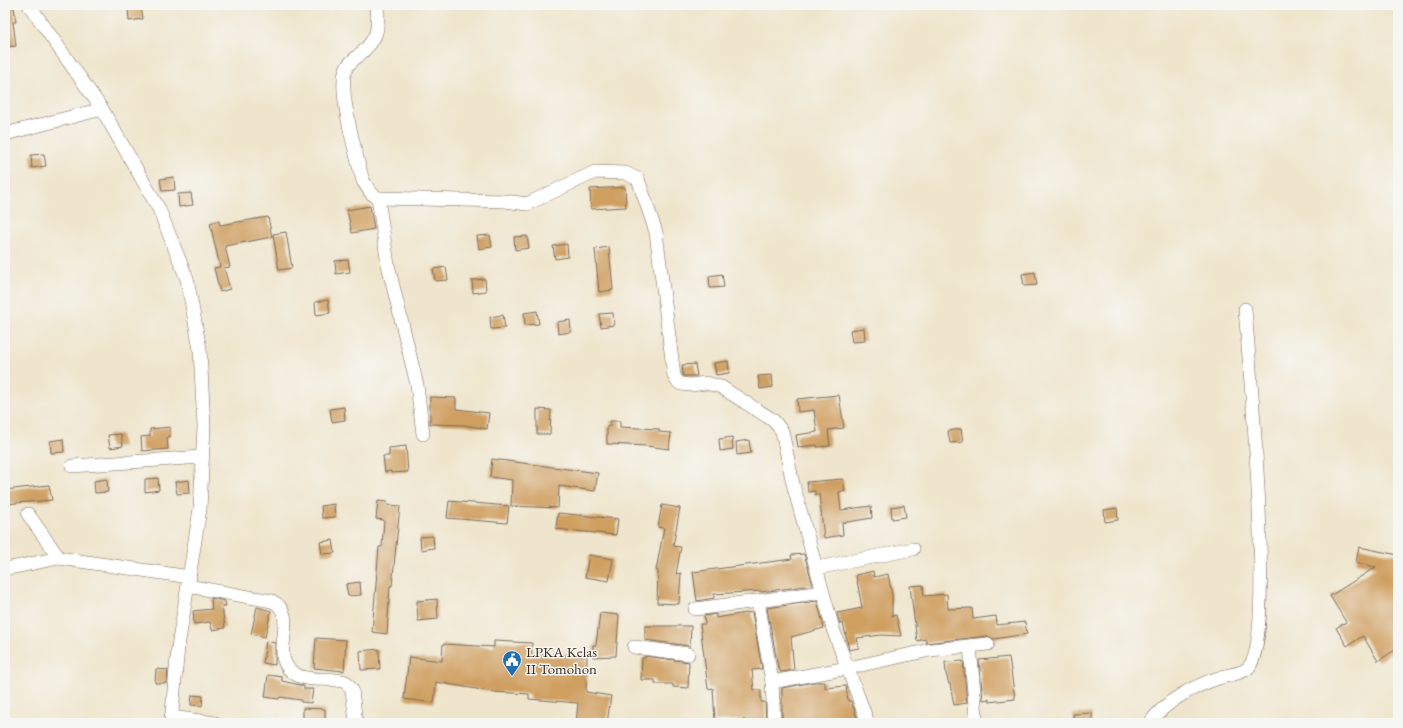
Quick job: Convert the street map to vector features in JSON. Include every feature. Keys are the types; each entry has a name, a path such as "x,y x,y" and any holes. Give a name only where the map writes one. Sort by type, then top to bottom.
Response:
{"street":[{"path":"29,5 102,109 159,209 187,279 200,349 204,426 200,509 178,647 171,720 215,723"},
{"path":"376,5 377,34 373,42 350,63 345,70 344,81 345,99 363,181 371,193 378,198 474,200 527,204 594,172 625,174 638,179 656,232 674,376 681,384 691,385 706,383 721,387 773,420 782,431 793,484 817,568 822,592 833,629 868,723"},
{"path":"5,134 102,109"},
{"path":"378,198 388,265 417,385 423,434"},
{"path":"1150,723 1158,711 1188,692 1209,681 1248,669 1253,662 1257,646 1260,590 1259,485 1245,309"},
{"path":"72,466 202,457"},
{"path":"28,514 59,558"},
{"path":"817,568 913,549"},
{"path":"5,569 59,558 189,582 272,601 279,604 285,615 283,653 285,664 289,670 299,676 346,682 352,690 356,723"},
{"path":"695,610 822,592"},
{"path":"758,601 772,682 774,723"},
{"path":"772,682 848,668 930,650 988,644"},
{"path":"970,646 976,716"},
{"path":"634,647 688,654"}],"building":[{"path":"141,6 143,19 129,21 128,8"},
{"path":"14,7 16,22 13,22 16,46 5,47 5,8"},
{"path":"44,154 46,166 32,168 31,155"},
{"path":"174,177 175,190 162,191 160,179"},
{"path":"625,187 626,207 591,209 590,189"},
{"path":"191,193 193,205 179,207 178,194"},
{"path":"370,206 374,229 352,233 347,210"},
{"path":"268,217 272,237 225,246 230,267 224,268 230,289 220,292 214,268 220,267 210,223 219,221 220,225"},
{"path":"286,232 292,268 279,270 273,234"},
{"path":"490,235 492,247 479,249 477,236"},
{"path":"527,236 529,248 515,250 514,237"},
{"path":"567,244 568,257 555,259 553,246"},
{"path":"609,247 613,290 599,292 595,249"},
{"path":"348,260 350,272 336,274 335,261"},
{"path":"446,267 448,280 435,281 433,269"},
{"path":"1035,272 1037,285 1024,286 1022,274"},
{"path":"722,274 724,287 710,288 709,276"},
{"path":"485,279 486,291 473,293 472,280"},
{"path":"328,300 330,313 316,315 315,302"},
{"path":"537,311 539,324 525,325 524,313"},
{"path":"613,313 614,325 601,327 599,314"},
{"path":"503,315 505,328 491,329 490,317"},
{"path":"570,320 571,332 558,334 557,322"},
{"path":"864,328 865,341 852,342 850,330"},
{"path":"728,361 729,373 716,375 714,363"},
{"path":"695,364 697,376 683,376 682,365"},
{"path":"772,375 773,387 760,389 758,376"},
{"path":"839,395 844,428 828,430 830,446 817,447 817,445 798,447 796,435 817,432 814,410 798,412 797,399"},
{"path":"430,397 456,398 456,409 489,413 487,429 464,425 430,424"},
{"path":"344,407 345,420 332,422 330,409"},
{"path":"537,409 551,410 550,434 537,434"},
{"path":"610,421 620,421 620,427 659,429 659,432 671,433 669,449 647,446 607,444 607,426 611,426"},
{"path":"170,427 170,437 167,437 168,449 142,451 141,437 150,436 150,429"},
{"path":"961,429 963,442 950,443 948,431"},
{"path":"121,434 123,446 110,448 108,435"},
{"path":"732,437 733,449 720,451 719,439"},
{"path":"63,439 64,452 51,453 50,441"},
{"path":"749,440 751,453 737,455 736,442"},
{"path":"406,446 408,472 385,472 383,456 389,456 389,448"},
{"path":"492,459 598,473 595,491 559,486 558,508 511,506 512,480 490,477"},
{"path":"158,478 159,490 145,492 145,479"},
{"path":"107,479 108,492 95,493 94,481"},
{"path":"843,479 845,491 839,492 841,510 871,506 872,518 842,523 843,535 824,538 819,494 815,495 815,491 808,492 807,482"},
{"path":"189,480 190,493 177,494 175,482"},
{"path":"49,485 52,500 5,504 5,490"},
{"path":"378,501 388,502 387,505 400,506 392,586 390,586 387,634 372,632 379,547 382,547 384,520 376,519"},
{"path":"449,501 509,506 507,523 447,518"},
{"path":"334,504 335,517 322,518 321,506"},
{"path":"662,505 680,508 673,546 681,547 676,574 681,573 679,604 657,603 658,571 656,570 664,528 658,527"},
{"path":"904,505 906,517 892,519 891,507"},
{"path":"1117,508 1118,520 1105,522 1104,510"},
{"path":"558,513 618,519 616,535 556,529"},
{"path":"433,536 434,548 421,550 420,537"},
{"path":"333,540 335,553 322,554 320,542"},
{"path":"1359,547 1398,555 1398,648 1378,661 1363,636 1347,646 1336,628 1346,622 1330,596 1376,567 1356,563"},
{"path":"804,554 813,585 761,592 714,594 714,598 697,601 693,572 792,559 791,555"},
{"path":"589,555 613,559 609,581 585,577"},
{"path":"873,571 874,577 888,574 892,595 892,616 896,615 901,636 881,635 857,638 859,648 849,650 843,623 840,624 837,613 862,608 856,575"},
{"path":"360,582 361,595 348,596 346,584"},
{"path":"923,585 924,596 947,594 948,609 972,608 973,619 996,616 997,625 1025,622 1027,634 994,639 987,636 926,643 926,639 917,641 910,586"},
{"path":"211,598 225,601 226,606 222,606 225,628 212,630 210,622 194,624 193,611 212,609"},
{"path":"437,599 438,619 418,621 417,601"},
{"path":"817,601 824,628 791,637 794,670 781,672 778,667 767,608"},
{"path":"257,607 271,611 265,637 251,634"},
{"path":"752,612 762,669 752,670 754,690 761,690 761,702 765,702 766,723 745,723 745,720 715,721 713,688 708,689 700,624 705,624 704,616 716,614 716,618"},
{"path":"600,613 619,615 616,656 593,657 593,645 596,645"},
{"path":"645,626 691,626 690,646 645,640"},
{"path":"316,638 346,640 344,671 314,668"},
{"path":"266,641 275,643 275,665 263,663"},
{"path":"494,641 532,643 531,654 587,656 586,692 611,696 607,723 576,723 578,703 529,699 529,694 494,692 436,682 434,703 404,699 409,657 442,661 443,644 494,647"},
{"path":"379,649 380,669 361,670 360,651"},
{"path":"645,656 689,662 688,688 673,687 673,684 655,684 655,680 641,680 642,658 645,658"},
{"path":"1009,657 1015,699 989,702 989,699 983,700 979,660"},
{"path":"963,661 967,703 954,705 950,684 946,674 945,662"},
{"path":"156,669 168,670 167,683 155,683"},
{"path":"268,675 282,677 282,681 304,686 304,689 313,689 311,703 280,697 279,699 265,697"},
{"path":"814,682 825,682 825,688 846,686 848,701 851,701 859,723 782,723 782,688"},
{"path":"192,695 203,696 202,706 191,705"},
{"path":"303,708 325,709 325,723 303,723"},
{"path":"1092,713 1092,723 1074,723 1073,714"}],"place":[{"name":"LPKA Kelas II Tomohon","path":"512,677"}]}
